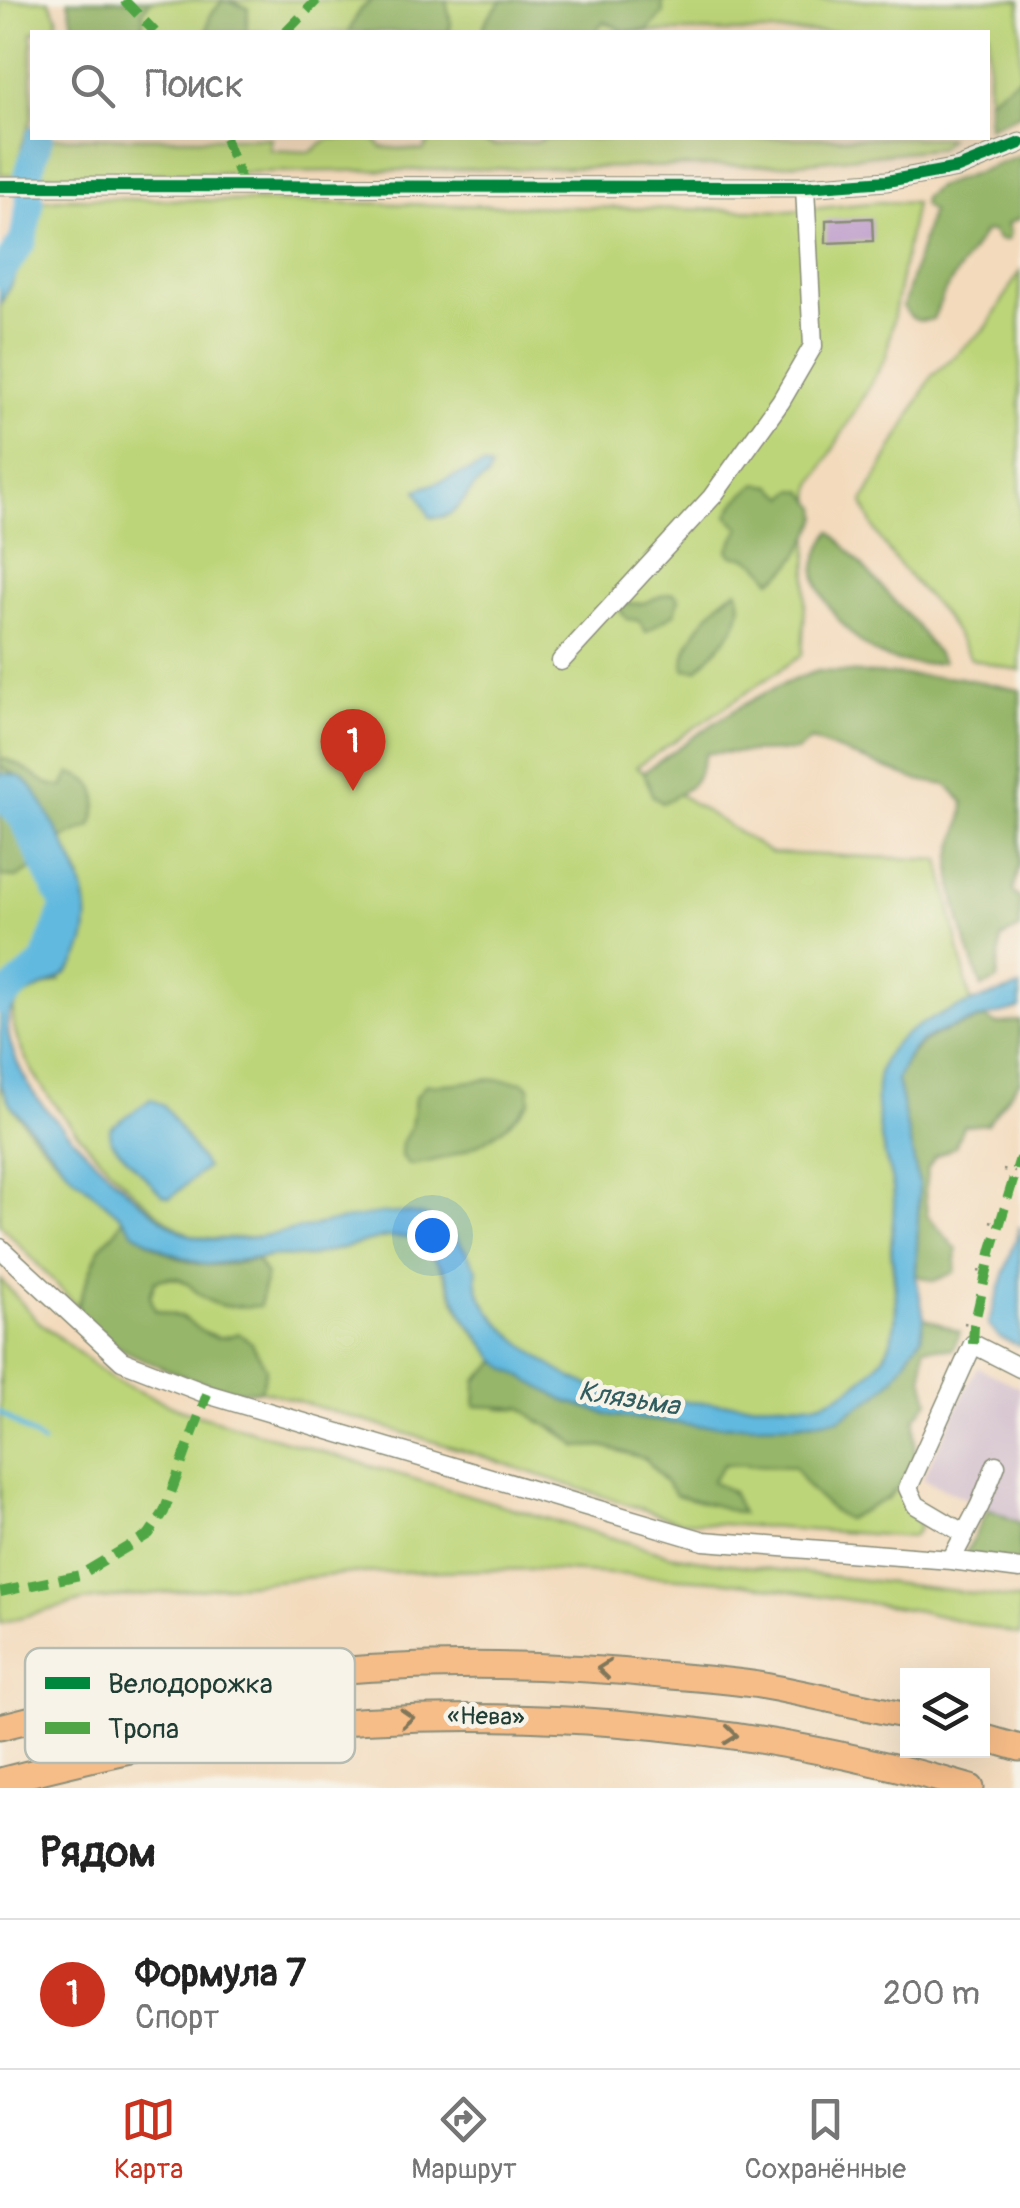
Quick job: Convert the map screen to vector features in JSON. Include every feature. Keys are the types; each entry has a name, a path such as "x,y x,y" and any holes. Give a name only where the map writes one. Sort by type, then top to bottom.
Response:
{"highway":[{"name":"«Нева»","path":"355,1669 426,1664 580,1666 756,1685 900,1714"},
{"name":"«Нева»","path":"355,1722 427,1716 580,1719 747,1737 903,1768 971,1788"},
{"name":"«Нева»","path":"0,1727 25,1720"},
{"path":"990,1739 1020,1748"},
{"name":"«Нева»","path":"0,1781 69,1763"}],"street":[{"path":"0,186 805,188 887,182 958,168 1020,143"},
{"path":"560,662 712,496 782,401 813,346 805,188"},
{"path":"0,1248 122,1360 208,1394 704,1541 1020,1569"},
{"path":"965,1534 916,1505 908,1488 974,1344 1020,1368"},
{"path":"951,1560 996,1466"}],"path":[{"path":"1003,1170 1016,1172"},
{"path":"990,1222 1000,1224"},
{"path":"978,1271 988,1273"},
{"path":"964,1323 974,1325"}],"shaded area":[{"path":"977,1367 1020,1388 1020,1523 923,1479"}],"green space":[{"path":"0,0 49,0 57,16 57,30 30,30 30,123 22,144 18,175 0,174"},
{"path":"68,0 151,0 143,10 143,30 75,30"},
{"path":"151,0 223,0 210,16 207,30 143,30 143,9"},
{"path":"223,0 248,8 246,30 207,30 210,16"},
{"path":"229,0 372,0 359,11 350,30 246,30 248,8"},
{"path":"372,0 446,0 451,25 449,30 350,30 359,11"},
{"path":"446,0 502,0 483,30 449,30"},
{"path":"502,0 662,0 663,13 648,30 623,30 604,21 596,30 483,30"},
{"path":"662,0 1020,0 1020,76 990,98 990,30 627,30 663,13"},
{"path":"604,21 623,30 596,30"},
{"path":"1020,76 1020,114 990,126 990,98"},
{"path":"47,140 271,140 270,150 311,152 327,140 376,140 381,147 423,151 430,140 478,140 495,146 541,140 947,140 939,148 780,165 38,175"},
{"path":"1020,156 1020,218 1007,224 1008,240 999,240 992,231 984,232 945,291 933,319 912,318 903,307 931,211 923,205 923,198 936,187"},
{"path":"70,198 791,211 879,202 915,203 886,357 812,486 802,655 636,767 771,853 940,860 971,1004 937,1018 877,1085 880,1132 894,1197 891,1250 895,1324 883,1357 849,1390 813,1404 733,1404 661,1400 591,1386 536,1356 499,1322 477,1286 477,1269 442,1223 225,1239 191,1235 165,1219 108,1167 50,1098 15,1033 14,1007 28,993 60,981 81,878 43,805 21,777 0,773 0,305 37,233 40,201"},
{"path":"1020,271 1020,671 971,659 941,612 885,547 863,502 932,376 987,327"},
{"path":"758,484 772,486 786,497 794,490 803,491 818,507 819,517 800,553 771,580 754,562 732,556 728,550 740,528 728,516 740,497"},
{"path":"831,531 914,623 943,662 911,663 887,658 870,650 848,630 816,579 817,558"},
{"path":"737,590 740,612 730,633 697,670 685,669 693,636 719,603"},
{"path":"674,593 679,598 675,613 646,632 640,621 627,619 619,609 627,603"},
{"path":"818,671 961,678 1020,690 1020,863 1013,892 1020,899 1020,929 1001,938 997,980 982,988 961,922 951,870 964,802 947,785 917,780 811,740 797,751 706,753 687,789 662,803 652,795 644,772 748,702"},
{"path":"0,758 54,785 63,787 70,773 87,780 97,799 91,826 64,838 57,837 35,796 20,779 0,767"},
{"path":"0,803 23,841 45,861 16,878 0,876"},
{"path":"45,861 60,899 58,943 42,963 0,986 0,876 16,878"},
{"path":"985,1018 995,1024 1020,1021 1020,1080 987,1124 963,1126 955,1147 935,1156 927,1170 927,1215 957,1250 955,1272 934,1281 916,1275 919,1186 897,1080 903,1065 921,1045 944,1032"},
{"path":"495,1079 524,1082 529,1087 530,1101 505,1127 445,1158 410,1165 401,1156 415,1098 426,1084"},
{"path":"0,1083 38,1140 123,1218 100,1247 77,1306 0,1224"},
{"path":"123,1218 149,1242 184,1260 213,1265 256,1260 266,1275 260,1306 217,1304 174,1278 155,1281 150,1296 155,1310 183,1318 210,1336 238,1333 251,1342 266,1368 261,1390 225,1388 176,1373 128,1352 89,1326 77,1306 100,1247"},
{"path":"394,1235 421,1244 439,1264 463,1316 497,1361 476,1381 499,1409 522,1408 578,1447 602,1446 647,1459 667,1484 678,1491 741,1513 711,1481 724,1464 795,1467 807,1487 846,1519 888,1498 903,1481 920,1528 912,1537 678,1521 475,1454 261,1390 266,1368 224,1339 195,1328 183,1317 155,1310 150,1296 155,1281 176,1279 226,1306 266,1275 256,1260 307,1257"},
{"path":"0,1279 38,1321 113,1380 182,1410 670,1555 1020,1600 1020,1635 919,1611 727,1581 531,1569 351,1573 83,1601 0,1623"},
{"path":"924,1318 960,1332 953,1349 924,1347 923,1377 929,1401 915,1418 915,1460 888,1498 846,1519 817,1496 795,1467 724,1464 712,1481 732,1492 742,1513 676,1495 646,1459 603,1446 578,1447 561,1431 522,1408 475,1406 476,1381 497,1361 565,1401 794,1424 839,1419 878,1394 921,1337"},
{"path":"988,1509 1020,1523 1020,1561 965,1555"}],"water":[{"path":"18,200 40,201 37,233 0,305 0,263 17,229"},
{"path":"483,466 491,468 487,478 455,510 449,515 430,517 417,490"},
{"path":"0,773 22,778 35,792 70,855 83,890 87,927 75,963 59,979 19,1001 12,1009 8,1028 17,1062 34,1094 90,1156 158,1216 193,1236 222,1240 254,1237 388,1213 416,1214 439,1222 455,1237 477,1269 478,1287 485,1304 510,1333 545,1362 574,1379 628,1395 709,1403 814,1404 847,1390 873,1370 890,1343 896,1306 894,1196 877,1109 883,1061 906,1034 924,1023 1020,987 1020,1009 932,1035 910,1053 897,1080 919,1186 916,1275 924,1318 921,1337 895,1377 878,1394 839,1419 701,1426 614,1416 565,1401 497,1361 463,1315 443,1268 409,1237 386,1237 307,1257 275,1256 205,1265 168,1252 134,1233 123,1218 70,1173 10,1104 0,1083 0,986 41,964 54,951 60,936 60,913 50,867 23,841 0,803"},
{"path":"151,1099 165,1107 206,1168 170,1198 162,1195 111,1141 110,1128"},
{"path":"1020,1226 1020,1346 999,1337 988,1324"}],"building":[{"path":"872,218 873,241 826,243 826,220"}],"waterway":[{"name":"Клязьма","path":"0,274 23,241 30,203 28,175 38,140"},
{"name":"Клязьма","path":"0,792 23,819 65,907 44,963 0,1000"},
{"path":"0,1412 43,1443"}],"marked path":[{"path":"124,0 153,30"},
{"path":"288,30 317,0"},
{"path":"226,140 244,188"},
{"path":"973,1344 992,1249 1020,1158"},
{"path":"0,1592 80,1575 149,1534 164,1512 207,1394"}],"cycle path":[{"path":"0,186 805,187 887,181 958,168 1020,143"}],"place":[{"name":"Формула 7","path":"353,791"}]}
